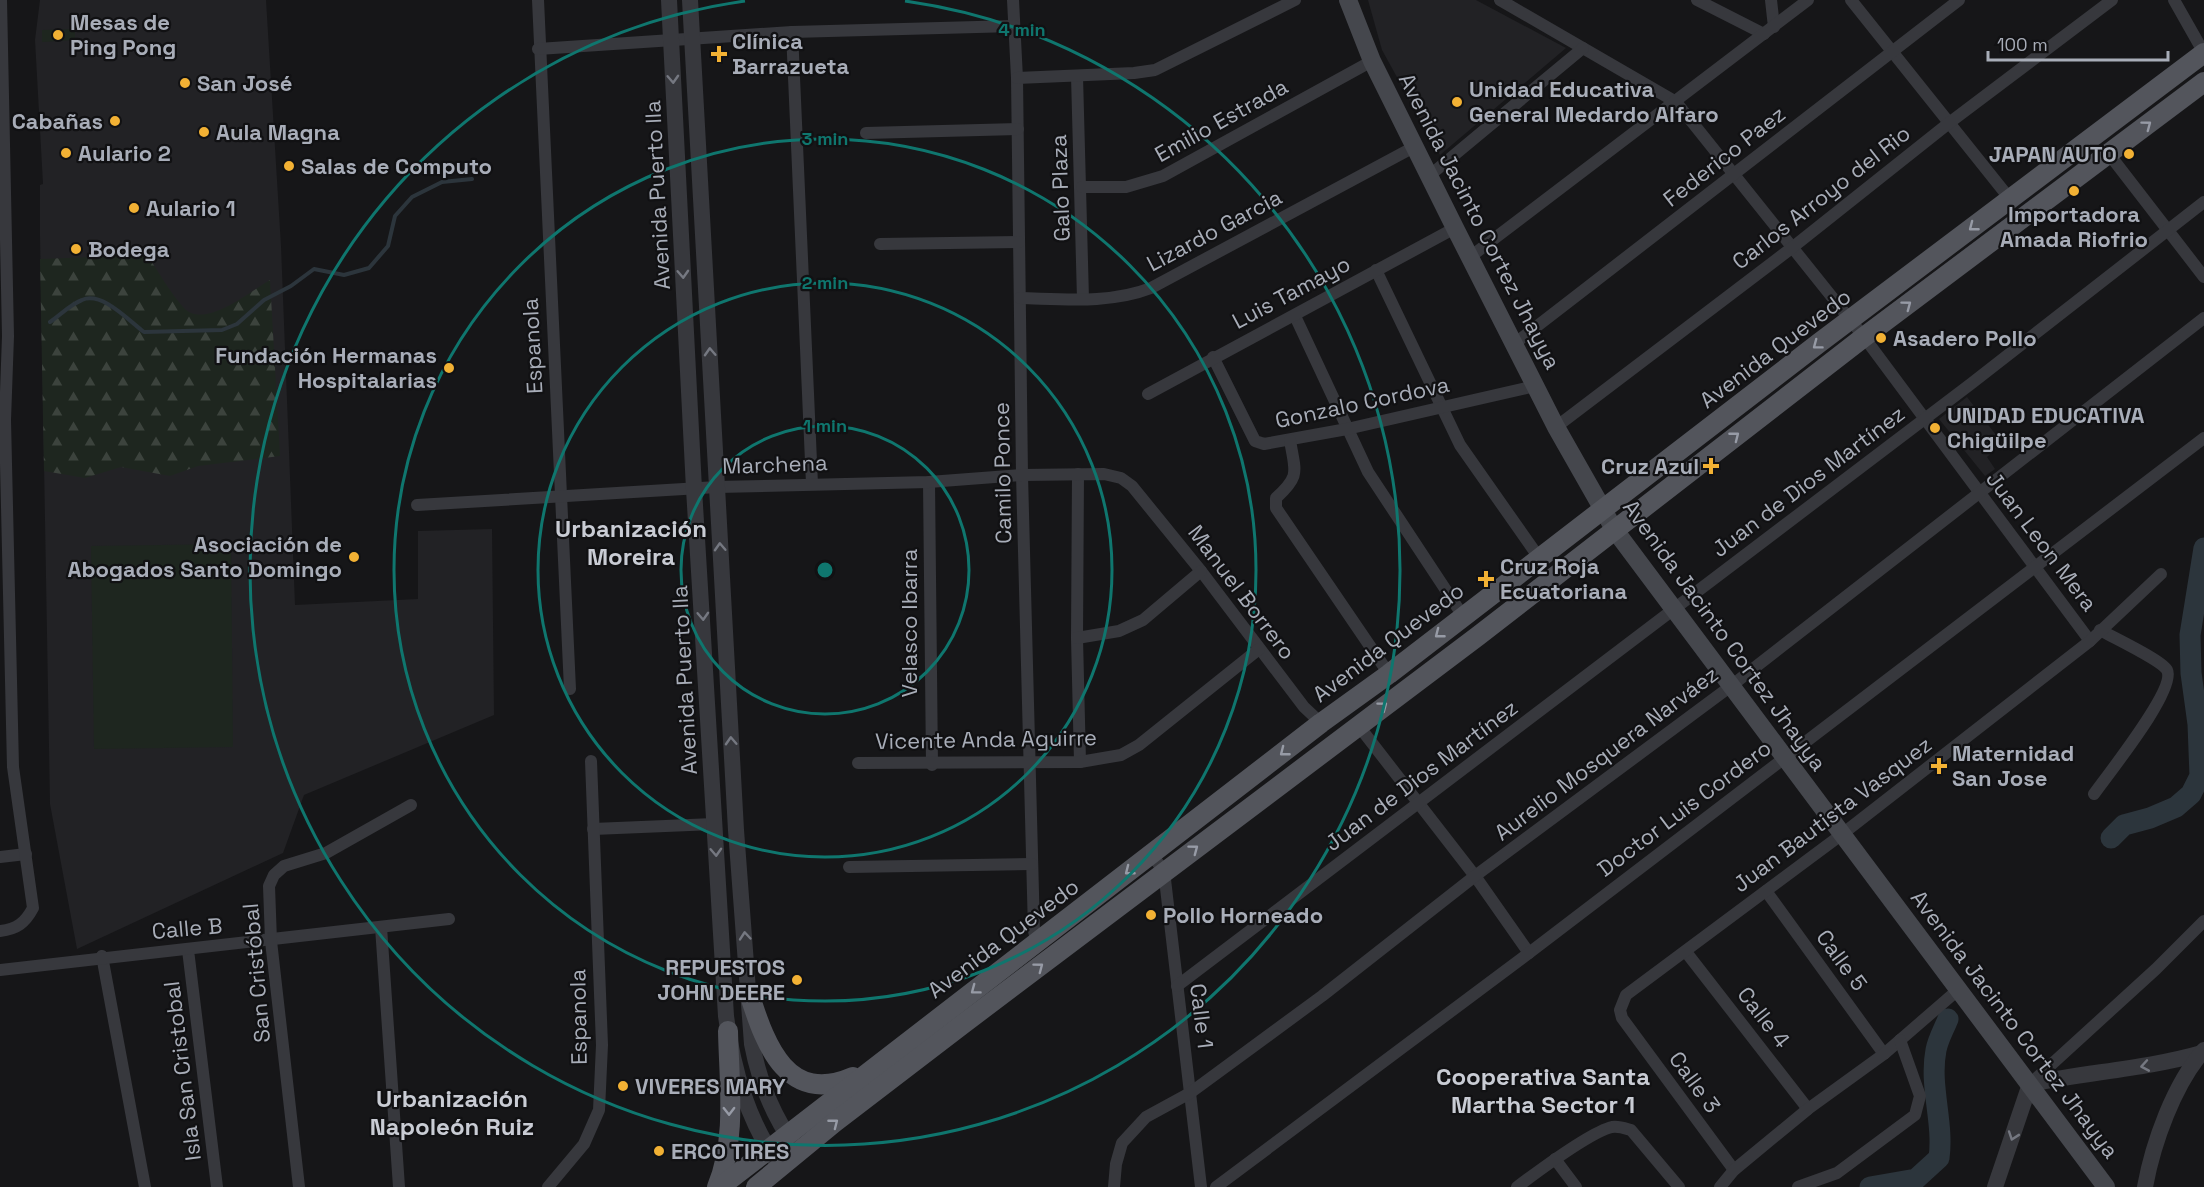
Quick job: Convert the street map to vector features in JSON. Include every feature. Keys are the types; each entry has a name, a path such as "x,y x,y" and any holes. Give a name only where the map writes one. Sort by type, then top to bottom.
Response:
{"main road":[{"name":"Avenida Jacinto Cortez Jhayya","path":"1348,0 1372,61 1414,147 1556,427 1614,529 1841,835 1980,1014 2106,1187"},
{"name":"Avenida Quevedo","path":"756,1187 780,1167 793,1143 869,1070 1037,944 1321,723 1389,674 2204,53"},
{"name":"Avenida Quevedo","path":"718,1187 768,1149 793,1143 1164,871 1545,584 1864,337 2204,82"},
{"path":"750,996 762,1034 774,1057 791,1075 802,1081 828,1085 869,1070"},
{"path":"718,1187 724,1169 729,1138 728,1031"}],"street":[{"path":"0,931 10,930 26,922 33,909 26,854 6,767 1,0"},
{"name":"Espanola","path":"537,0 570,689"},
{"name":"Avenida Puerto Ila","path":"669,0 694,489 728,1031 738,1082 768,1149 780,1167"},
{"name":"Avenida Puerto Ila","path":"690,0 736,830 752,1044 758,1075 793,1143"},
{"name":"Camilo Ponce","path":"1013,0 1017,78 1029,763 1034,931 1037,944"},
{"path":"1017,78 1155,70 1295,0"},
{"path":"1500,0 1676,102"},
{"path":"1697,0 1769,30"},
{"path":"1769,30 1771,0"},
{"path":"1470,257 1808,0"},
{"path":"1851,0 2010,199"},
{"name":"Federico Paez","path":"1514,344 1959,0"},
{"name":"Carlos Arroyo del Rio","path":"1556,427 1793,248 1949,123 2112,0"},
{"path":"2174,0 2204,53"},
{"path":"538,49 792,32 1014,26"},
{"path":"792,32 812,484"},
{"path":"1429,176 1583,48"},
{"name":"Emilio Estrada","path":"1082,187 1126,187 1163,177 1372,61"},
{"name":"Galo Plaza","path":"1077,75 1082,187 1083,299"},
{"name":"Juan Leon Mera","path":"1676,102 1736,174 1864,337 2091,642"},
{"path":"866,133 1018,129"},
{"name":"Lizardo Garcia","path":"1020,298 1083,299 1124,296 1151,288 1414,147"},
{"path":"2109,154 2204,277"},
{"name":"Juan de Dios Martínez","path":"1177,986 1924,419 2204,202"},
{"name":"Luis Tamayo","path":"1148,394 1455,228"},
{"path":"880,243 1019,242"},
{"path":"1376,270 1460,445 1540,559"},
{"path":"1295,316 1368,472 1463,616"},
{"name":"Aurelio Mosquera Narváez","path":"1114,1187 1116,1164 1128,1135 1146,1117 1190,1093 1323,996 1475,876 1731,686 2204,318"},
{"name":"Gonzalo Cordova","path":"1213,357 1255,441 1264,444 1347,429 1535,386"},
{"name":"Doctor Luis Cordero","path":"1216,1187 1529,953 2204,438"},
{"path":"1290,440 1294,477 1290,486 1276,498 1275,508 1389,674"},
{"path":"1078,474 1077,638 1080,762"},
{"name":"Marchena","path":"417,505 717,487 929,482 1023,475 1104,474 1120,478 1132,486"},
{"name":"Velasco Ibarra","path":"929,482 932,765"},
{"name":"Manuel Borrero","path":"1132,486 1201,571 1304,707 1321,723"},
{"path":"1077,638 1119,632 1143,620 1201,571"},
{"name":"Juan Bautista Vasquez","path":"1622,1018 1620,1010 1626,995 1841,835 2091,642 2100,630 2161,574"},
{"path":"2094,794 2158,705 2169,685 2169,676 2159,661 2100,630"},
{"name":"Vicente Anda Aguirre","path":"858,763 932,765 1080,762 1121,755 1138,745 1259,649"},
{"path":"1358,725 1475,876 1529,953"},
{"name":"Espanola","path":"548,1187 585,1143 599,1110 602,1045 591,761"},
{"name":"San Cristóbal","path":"299,1187 271,941 269,886 274,875 284,866 327,853 411,805"},
{"path":"593,830 714,824"},
{"path":"0,857 26,854"},
{"path":"1151,854 1164,871"},
{"path":"849,867 1032,864"},
{"name":"Calle 1","path":"1164,871 1201,1187"},
{"name":"Calle 5","path":"1766,891 1884,1054"},
{"name":"Calle B","path":"0,970 102,956 188,950 448,919"},
{"path":"1995,1187 2030,1084 2156,969 2204,921"},
{"path":"381,927 399,1187"},
{"name":"Isla San Cristobal","path":"188,950 217,1187"},
{"name":"Calle 4","path":"1686,952 1808,1109"},
{"path":"102,956 145,1187"},
{"path":"1720,1187 1734,1170 1808,1109 1884,1054 1962,992"},
{"name":"Calle 3","path":"1622,1018 1734,1170"},
{"path":"1798,1187 1837,1173 1915,1115 1920,1096 1900,1040"},
{"path":"2030,1084 2073,1075 2143,1066 2203,1051"},
{"path":"2145,1187 2163,1122 2203,1051"},
{"path":"1516,1187 1555,1159 1610,1128 1620,1126 1631,1130 1678,1187"},
{"path":"1555,1159 1576,1187"}],"shaded area":[{"path":"40,0 266,0 281,246 295,605 418,599 418,531 492,529 494,715 304,795 283,853 77,949 50,804 40,236 40,185 43,184 35,40"},
{"name":"Unidad Educativa General Medardo Alfaro","path":"1368,0 1476,0 1566,48 1440,155 1382,50"},
{"path":"1967,397 2002,443 1987,457 1995,469 1985,476 1939,419"}],"green space":[{"name":"Mesas de Ping Pong","path":"75,29 75,40 42,42 42,30"},
{"path":"147,255 179,302 193,314 215,312 270,280 280,456 198,466 170,476 121,467 85,478 44,471 40,259"},
{"path":"231,544 233,747 94,749 91,546"}],"waterway":[{"path":"50,322 74,304 90,298 115,308 144,332 222,330 237,324 264,300 291,286 314,269 344,275 369,268 388,246 395,216 412,197 442,182 472,179"},
{"path":"2111,838 2124,825 2150,818 2176,807 2191,794 2200,776 2190,635 2204,548"},
{"path":"1870,1187 1916,1179 1939,1158 1940,1131 1934,1064 1937,1046 1948,1019"}],"place":[{"name":"Mesas de Ping Pong","path":"58,35"},
{"name":"Clínica Barrazueta","path":"719,54"},
{"name":"San José","path":"185,83"},
{"name":"Unidad Educativa General Medardo Alfaro","path":"1457,102"},
{"name":"Cabañas","path":"115,121"},
{"name":"Aula Magna","path":"204,132"},
{"name":"Aulario 2","path":"66,153"},
{"name":"JAPAN AUTO","path":"2129,154"},
{"name":"Salas de Computo","path":"289,166"},
{"name":"Importadora Amada Riofrio","path":"2074,191"},
{"name":"Aulario 1","path":"134,208"},
{"name":"Bodega","path":"76,249"},
{"name":"Asadero Pollo","path":"1881,338"},
{"name":"Fundación Hermanas Hospitalarias","path":"449,368"},
{"name":"UNIDAD EDUCATIVA Chigüilpe","path":"1935,428"},
{"name":"Cruz Azul","path":"1711,466"},
{"name":"Asociación de Abogados Santo Domingo","path":"354,557"},
{"name":"Cruz Roja Ecuatoriana","path":"1486,579"},
{"name":"Maternidad San Jose","path":"1939,766"},
{"name":"Pollo Horneado","path":"1151,915"},
{"name":"REPUESTOS JOHN DEERE","path":"797,980"},
{"name":"VIVERES MARY","path":"623,1086"},
{"name":"ERCO TIRES","path":"659,1151"}],"district":[{"name":"Urbanización Moreira","path":"631,542"},
{"name":"Cooperativa Santa Martha Sector 1","path":"1543,1090"},
{"name":"Urbanización Napoleón Ruiz","path":"452,1112"}]}
